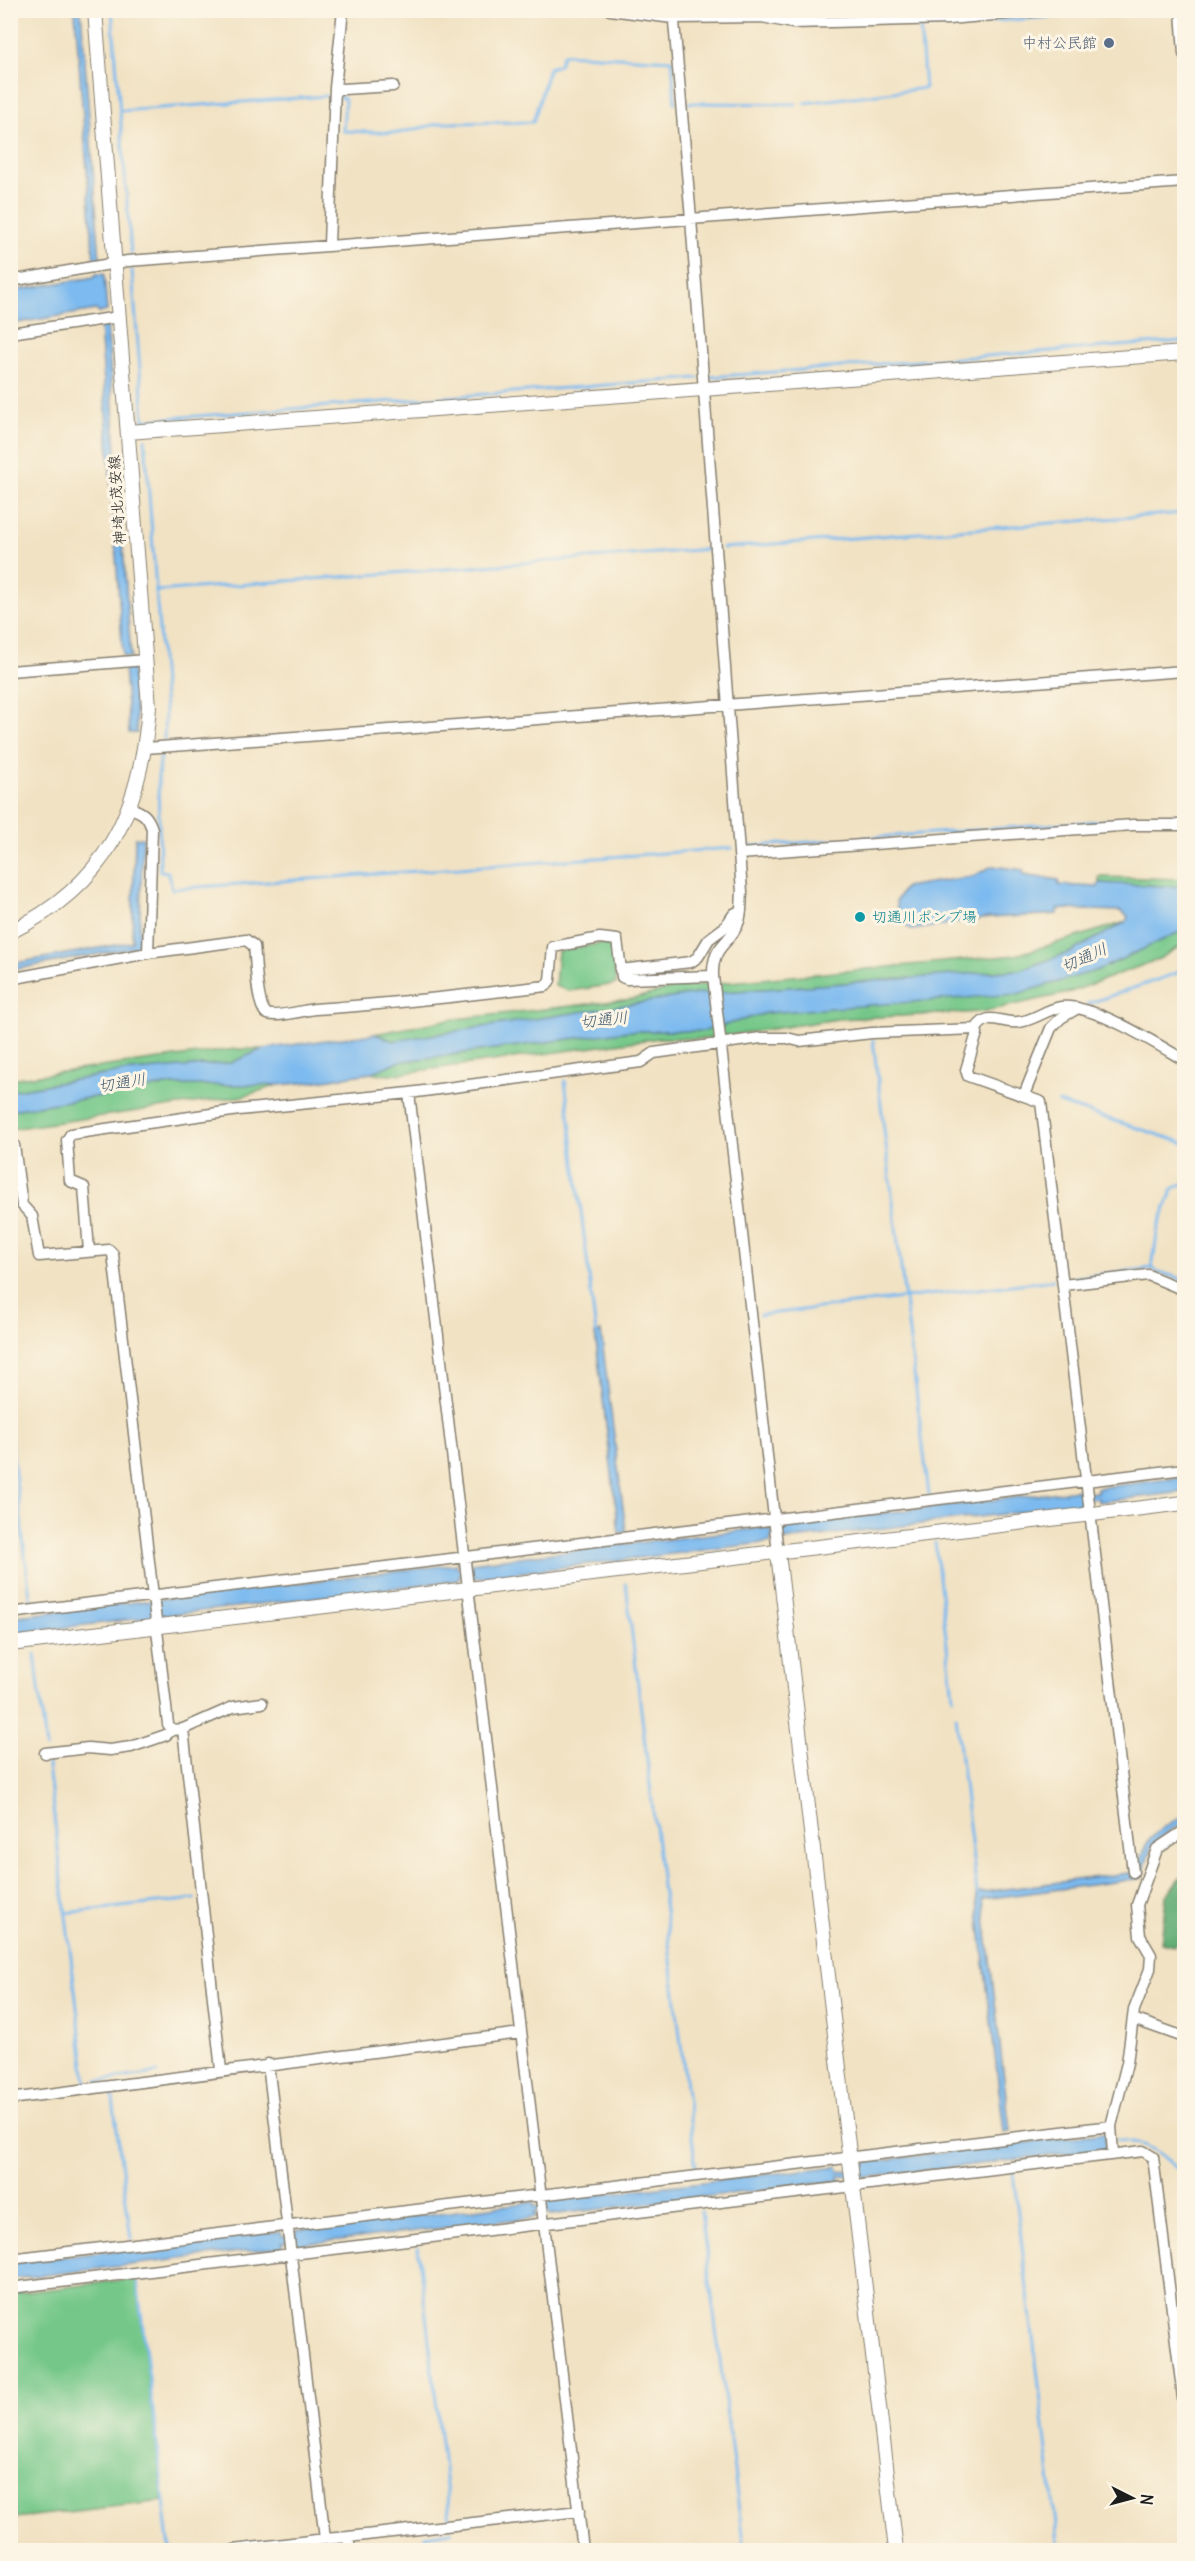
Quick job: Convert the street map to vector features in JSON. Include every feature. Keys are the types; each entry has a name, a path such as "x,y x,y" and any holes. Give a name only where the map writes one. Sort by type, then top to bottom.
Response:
{"street":[{"name":"神埼北茂安線","path":"10,932 40,918 69,895 94,869 130,808 140,778 146,748 149,707 134,661 128,432 108,318 104,266 95,10"},
{"path":"330,244 334,87 343,10"},
{"path":"610,10 762,17 792,22 950,19 1050,10"},
{"path":"1181,10 1185,54"},
{"path":"673,14 691,219 739,854 741,910 738,923 714,957 713,978 778,1552 896,2550"},
{"path":"334,87 343,89 393,86"},
{"path":"10,281 104,266 330,244 1185,182"},
{"path":"10,333 108,318"},
{"path":"128,432 1185,353"},
{"path":"10,671 134,661"},
{"path":"146,748 1185,671"},
{"path":"130,808 142,812 149,819 152,830 148,953"},
{"path":"739,854 1133,825 1185,825"},
{"path":"620,970 691,962 698,957 709,939 725,927 734,914 741,910"},
{"path":"10,979 148,953 246,940 254,946 260,1002 265,1012 273,1016 303,1010 383,1004 546,986 550,980 553,947 600,938 617,940 620,970 622,977 627,979 713,978"},
{"path":"1133,1872 1041,1102 968,1076 966,1070 977,1033 976,1029 982,1021 990,1018 1015,1023 1030,1020 1062,1007 1089,1010 1185,1060"},
{"path":"1024,1095 1051,1028 1061,1018 1078,1008"},
{"path":"89,1251 84,1187 70,1181 67,1140 71,1134 238,1110 409,1093 641,1062 654,1053 721,1041 787,1038 800,1041 872,1033 976,1029"},
{"path":"409,1093 583,2550"},
{"path":"10,1143 14,1145 22,1205 32,1216 39,1256 109,1250 113,1254 168,1724 177,1730 221,2070"},
{"path":"1063,1285 1148,1275 1185,1290"},
{"path":"10,1613 154,1597 467,1572 778,1552 1088,1497 1185,1470"},
{"path":"10,1644 467,1572 777,1529 1088,1497 1185,1503"},
{"path":"45,1753 87,1748 110,1750 131,1747 233,1707 262,1703"},
{"path":"1113,2153 1111,2126 1126,2063 1134,2010 1150,1969 1151,1955 1140,1936 1137,1905 1156,1849 1185,1831"},
{"path":"1133,2019 1185,2037"},
{"path":"10,2099 521,2033"},
{"path":"268,2064 325,2539"},
{"path":"10,2288 290,2239 851,2172 1111,2126"},
{"path":"10,2259 290,2239 851,2172 1143,2151 1153,2157 1181,2343 1185,2406"},
{"path":"234,2550 579,2511"},
{"path":"10,2531 13,2550"},
{"path":"348,2537 350,2550"}],"green space":[{"path":"1099,877 1184,879 1184,887 1099,883"},
{"path":"1126,922 1071,952 1020,970 697,994 393,1041 375,1034 446,1020 633,999 677,987 1016,955"},
{"path":"1184,930 1184,944 1159,959 1068,993 982,1012 838,1019 704,1039 660,1038 389,1075 371,1073 397,1062 628,1031 704,1031 766,1013 1098,970"},
{"path":"603,943 613,948 616,984 569,991 555,986 558,951"},
{"path":"235,1049 263,1049 231,1063 121,1072 11,1091 10,1079"},
{"path":"171,1085 278,1085 244,1096 11,1129 11,1110"},
{"path":"1184,1873 1184,1939 1173,1946 1161,1943 1166,1896"},
{"path":"137,2278 163,2501 15,2518 10,2483 11,2294"}],"water":[{"path":"75,11 81,11 100,260 94,261"},
{"path":"96,274 104,274 107,311 99,313 96,310 11,324 11,291 94,277"},
{"path":"107,324 131,657 123,657 100,325"},
{"path":"132,666 137,733 129,733 124,667"},
{"path":"135,838 143,838 139,941 136,947 11,970 11,964 132,942"},
{"name":"切通川","path":"992,866 1023,870 1023,875 1059,880 1059,885 1098,887 1099,883 1184,887 1184,930 1098,970 1017,994 766,1013 704,1031 628,1031 397,1062 371,1073 311,1082 278,1085 171,1085 11,1110 11,1091 121,1072 231,1063 263,1049 327,1040 375,1034 393,1041 697,994 1020,970 1071,952 1126,922 1128,916 1120,911 1058,909 1058,914 989,918 912,930 899,920 896,901 905,887 974,876"},
{"path":"601,1332 626,1532 619,1533 595,1333"},
{"path":"1184,1477 1184,1492 1098,1502 1098,1498 1080,1500 1080,1505 785,1540 784,1536 771,1537 771,1542 473,1578 472,1573 459,1575 459,1580 11,1634 10,1617 457,1564 458,1569 472,1568 471,1563 769,1527 770,1532 784,1530 783,1525 1078,1490 1079,1494 1097,1492 1097,1488"},
{"path":"1184,1815 1184,1822 1154,1843 1143,1878 983,1899 1010,2131 1004,2132 976,1893 1137,1872 1147,1843 1158,1831"},
{"path":"1105,2133 1106,2149 862,2178 861,2173 839,2176 839,2181 550,2215 547,2210 535,2212 536,2217 298,2245 296,2240 282,2242 283,2247 11,2279 10,2263 281,2231 282,2236 296,2235 296,2230 534,2202 535,2207 547,2205 548,2200 838,2166 839,2171 861,2168 860,2163"}],"waterway":[{"path":"112,10 131,253"},
{"path":"805,103 925,88 920,27 1075,15"},
{"path":"340,97 345,99 343,131 398,133 442,123 533,122 549,68 559,65 563,54 672,60 675,103"},
{"path":"120,111 326,96"},
{"path":"689,103 796,104"},
{"path":"132,270 144,420 698,378"},
{"path":"710,377 1184,341"},
{"path":"145,439 165,712 164,740"},
{"path":"723,548 1184,513"},
{"path":"156,591 710,549"},
{"path":"161,755 158,776 160,871 168,872 172,889 732,848"},
{"path":"743,847 1184,815"},
{"path":"1087,1004 1177,973 1184,967"},
{"path":"873,1040 929,1495"},
{"path":"565,1081 596,1333"},
{"path":"1059,1103 1184,1143"},
{"path":"1072,1278 1152,1268 1158,1227 1173,1189 1184,1183"},
{"path":"1152,1268 1184,1281"},
{"path":"760,1315 1053,1280"},
{"path":"10,1432 31,1604"},
{"path":"935,1543 953,1697"},
{"path":"626,1584 696,2170"},
{"path":"35,1654 46,1748"},
{"path":"956,1716 977,1893"},
{"path":"47,1758 86,2082"},
{"path":"65,1913 195,1899"},
{"path":"97,2081 157,2073"},
{"path":"112,2091 131,2239"},
{"path":"1117,2140 1147,2146 1184,2175"},
{"path":"1013,2172 1059,2550"},
{"path":"701,2211 744,2550"},
{"path":"418,2247 450,2520"},
{"path":"137,2280 170,2550"},
{"path":"426,2550 425,2535 451,2531"}],"place":[{"name":"中村公民館","path":"1109,43"},
{"name":"切通川ポンプ場","path":"860,917"}]}
